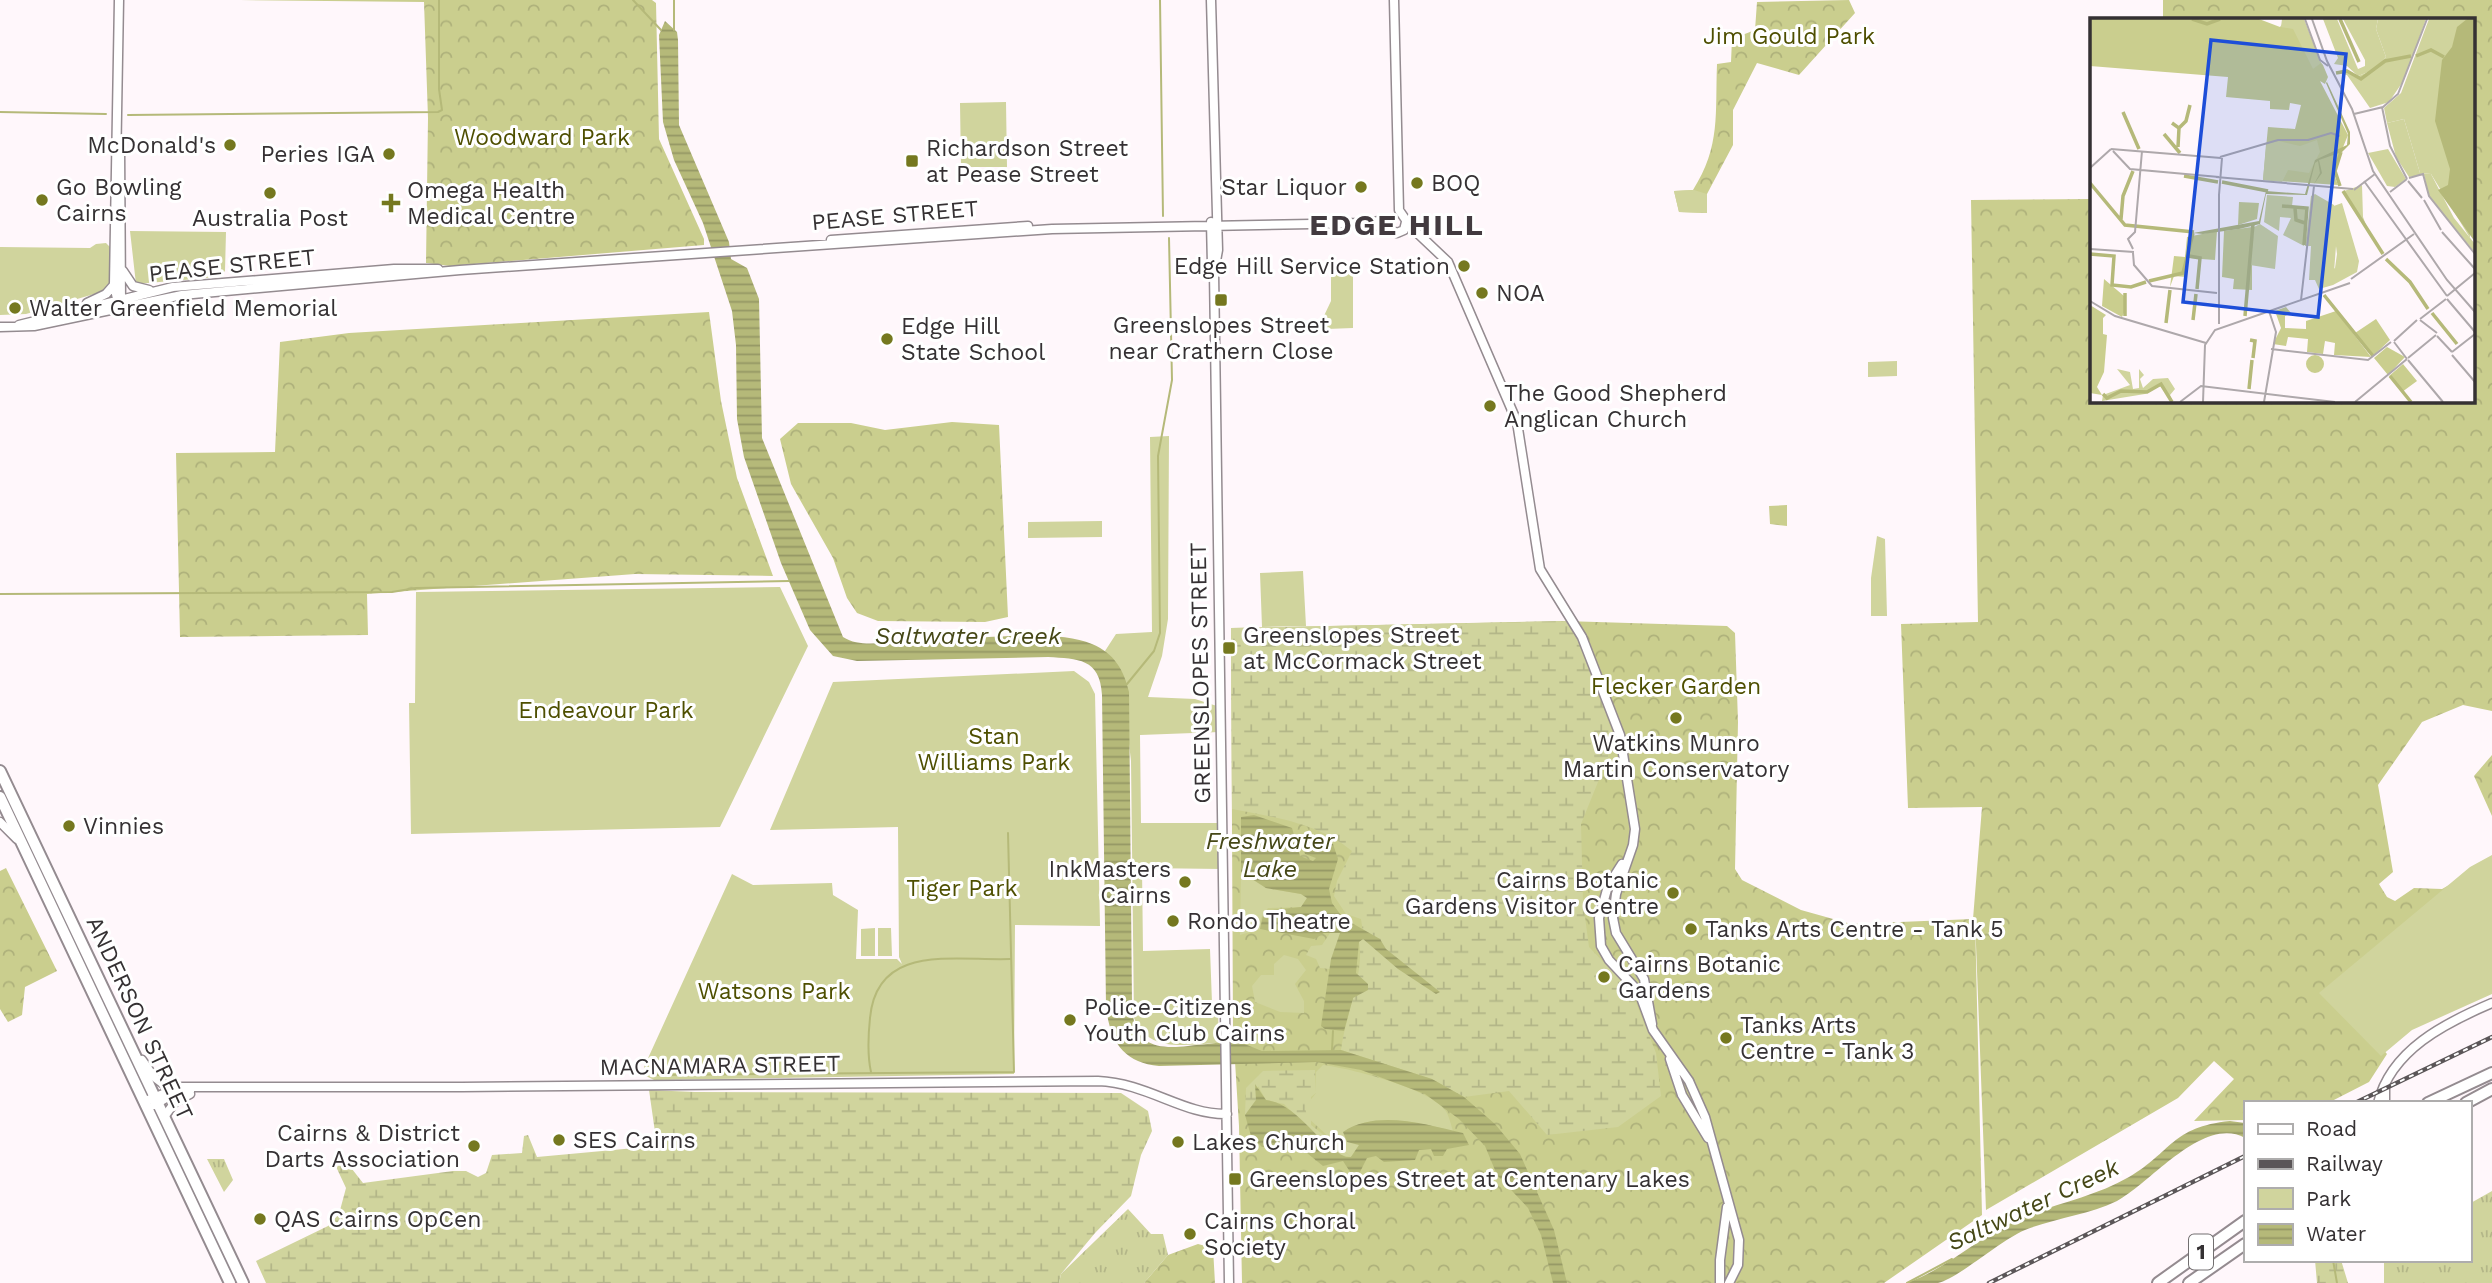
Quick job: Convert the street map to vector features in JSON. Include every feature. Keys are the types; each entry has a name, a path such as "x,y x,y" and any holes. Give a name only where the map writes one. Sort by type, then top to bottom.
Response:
{"main road":[{"name":"ANDERSON STREET","path":"0,771 5,808 150,1103 230,1283"},
{"name":"ANDERSON STREET","path":"5,808 127,1038 150,1103 164,1117 243,1283"},
{"path":"2432,1101 2492,1073"},
{"path":"2470,1101 2492,1089"},
{"name":"1","path":"2158,1283 2244,1222"},
{"name":"1","path":"2189,1283 2244,1245"}],"street":[{"path":"119,0 114,284 119,302"},
{"name":"GREENSLOPES STREET","path":"1211,0 1229,1283"},
{"path":"1394,0 1397,194 1391,222 1397,233 1421,234"},
{"path":"118,102 122,268 119,302"},
{"path":"1397,194 1404,220 1402,232"},
{"path":"1391,222 1404,220 1448,262 1517,422 1540,569 1582,637 1619,736 1634,809 1631,850 1599,918 1601,946 1609,960 1639,992 1664,1046 1693,1089 1714,1147 1737,1231 1737,1268 1729,1283"},
{"name":"PEASE STREET","path":"13,327 68,311 119,302 230,290 460,270 741,251 956,229 1014,225 1052,229 1391,222"},
{"path":"122,268 133,286 153,290"},
{"name":"PEASE STREET","path":"0,327 40,325 153,290 394,269 460,270"},
{"path":"68,311 103,296 114,284"},
{"path":"0,822 22,844"},
{"path":"1611,893 1616,933 1644,979 1652,1024"},
{"path":"2379,1101 2397,1062 2409,1050 2492,1003"},
{"path":"2460,1020 2492,1009"},
{"path":"127,1038 153,1076 170,1089"},
{"path":"1664,1046 1684,1100 1714,1147"},
{"name":"MACNAMARA STREET","path":"150,1103 170,1089 1098,1081 1132,1084 1204,1112 1227,1114"},
{"path":"2385,1101 2386,1081"},
{"name":"MACNAMARA STREET","path":"150,1103 173,1094 207,1089"},
{"path":"164,1117 175,1102 196,1091"},
{"path":"1720,1283 1727,1194"},
{"path":"1725,1233 1733,1229 1737,1231"},
{"path":"1720,1263 1728,1269 1737,1268"}],"green space":[{"name":"Woodward Park","path":"240,0 652,0 656,3 659,139 704,239 704,245 450,266 426,263 428,118 424,2"},
{"name":"Jim Gould Park","path":"1849,0 1855,13 1799,75 1757,63 1733,110 1733,145 1707,194 1707,213 1679,212 1674,191 1693,190 1702,174 1712,144 1716,114 1717,64 1731,62 1732,39 1755,30 1757,2"},
{"name":"Flecker Garden","path":"2163,0 2492,0 2492,711 2463,705 2422,722 2378,785 2393,872 2379,884 2387,897 2395,901 2414,888 2442,889 2492,861 2354,1016 2387,1054 2369,1082 2332,1101 2244,1101 2244,1120 2194,1121 2234,1079 2214,1061 2178,1098 1986,1210 1975,918 1982,1215 1884,1283 1242,1283 1239,1126 1233,1029 1231,628 1564,621 1727,626 1735,633 1738,722 1735,869 1742,880 1801,910 1851,924 1973,919 1982,807 1908,808 1901,624 1978,622 1971,200 2090,199 2090,402 2474,402 2474,18 2163,18"},
{"path":"1006,102 1007,167 961,167 960,103"},
{"path":"1694,190 1707,194 1707,213 1679,212 1674,191"},
{"path":"130,231 226,232 225,271 218,277 136,284"},
{"path":"106,243 111,248 110,282 101,292 26,314 0,315 0,247 90,248"},
{"path":"1331,270 1353,270 1353,328 1327,329 1322,320 1331,301"},
{"path":"709,312 721,401 737,478 773,576 635,574 367,594 368,635 180,637 176,453 275,452 280,342 349,333"},
{"path":"1897,361 1897,376 1868,377 1868,362"},
{"path":"952,422 999,425 1008,617 985,622 878,621 857,613 847,598 833,558 791,484 780,439 798,423 851,423 885,430"},
{"path":"1169,436 1168,619 1162,656 1148,697 1195,699 1220,707 1220,732 1140,735 1141,823 1221,823 1222,869 1142,868 1143,951 1210,949 1212,1003 1218,1009 1219,1043 1182,1045 1159,1042 1149,1037 1134,1018 1131,761 1128,735 1105,651 1116,634 1152,632 1150,437"},
{"path":"1787,505 1787,526 1770,524 1769,506"},
{"path":"1102,521 1102,537 1028,538 1028,522"},
{"path":"1877,536 1885,539 1887,616 1871,616 1871,578"},
{"path":"1303,571 1306,626 1262,627 1260,573"},
{"name":"Endeavour Park","path":"780,587 808,646 720,827 411,834 409,703 415,703 416,592"},
{"path":"1573,621 1615,740 1581,824 1583,902 1589,947 1632,992 1656,1053 1661,1096 1618,1127 1547,1135 1509,1091 1464,1097 1432,1079 1341,1050 1357,981 1359,941 1364,939 1361,919 1346,914 1334,896 1337,881 1352,851 1339,841 1310,828 1279,818 1232,809 1231,628"},
{"path":"1074,671 1089,682 1095,694 1100,926 1015,925 1014,1074 654,1080 646,1076 644,1067 732,874 753,885 832,883 833,895 858,910 856,959 897,959 902,964 899,957 898,827 770,830 833,682"},
{"path":"2492,755 2492,816 2474,776"},
{"path":"2492,855 2492,994 2412,1030 2381,1056 2319,993 2470,867"},
{"path":"6,868 57,971 25,987 22,1015 8,1022 0,1009 0,871"},
{"path":"1241,872 1266,888 1301,894 1307,898 1301,907 1268,908 1261,918 1260,929 1240,935"},
{"path":"875,928 875,956 861,956 861,929"},
{"path":"878,928 891,928 892,956 878,956"},
{"path":"1330,933 1341,933 1330,969 1320,968 1316,959 1306,955 1311,946 1322,945"},
{"path":"1284,955 1298,959 1306,970 1295,984 1304,1001 1304,1013 1280,1012 1255,1002 1252,986 1261,975 1274,975 1274,964"},
{"path":"1323,1065 1369,1075 1424,1095 1445,1110 1453,1131 1397,1121 1369,1122 1344,1132 1359,1145 1351,1157 1307,1117 1305,1107 1316,1093 1316,1072"},
{"path":"1315,1070 1316,1093 1311,1097 1311,1125 1351,1157 1341,1155 1319,1139 1284,1104 1266,1100 1258,1086 1256,1100 1245,1115 1246,1088 1263,1071"},
{"path":"649,1090 1121,1093 1148,1111 1152,1131 1141,1155 1131,1196 1061,1274 1059,1283 266,1283 256,1261 328,1226 339,1214 346,1188 332,1158 341,1155 363,1183 453,1171 466,1171 478,1177 486,1173 492,1155 522,1153 524,1136 528,1135 537,1157 657,1146"},
{"path":"207,1159 224,1159 233,1180 224,1192"},
{"path":"2492,1191 2492,1283 2384,1283 2384,1262 2471,1262 2471,1203"},
{"path":"1128,1209 1151,1234 1163,1234 1168,1255 1144,1283 1059,1283 1061,1274"},
{"path":"1198,1244 1213,1248 1215,1283 1144,1283 1168,1255"},
{"path":"2315,1262 2342,1262 2348,1283 2317,1283"}],"water":[{"path":"665,21 677,32 679,125 729,242 731,259 747,268 759,299 762,438 843,637 859,643 911,643 1049,636 1092,644 1112,657 1124,676 1129,692 1132,1004 1136,1028 1141,1035 1147,1041 1164,1047 1210,1044 1232,1039 1262,1051 1341,1050 1432,1079 1464,1097 1495,1124 1520,1154 1554,1230 1567,1283 1553,1283 1541,1235 1528,1208 1497,1175 1485,1146 1459,1119 1425,1094 1361,1070 1317,1062 1159,1066 1136,1060 1120,1048 1110,1029 1106,1005 1102,695 1097,674 1092,667 1078,660 1048,657 857,661 833,656 810,630 781,563 744,457 737,419 736,345 732,311 703,223 674,160 663,122 659,35"},
{"name":"Freshwater Lake","path":"1254,815 1292,828 1300,856 1313,861 1316,858 1305,854 1301,841 1309,836 1333,844 1338,859 1329,889 1332,903 1343,918 1380,939 1386,949 1440,992 1436,994 1398,969 1363,939 1359,942 1356,973 1368,984 1368,990 1353,998 1344,1031 1321,1026 1331,959 1340,933 1324,933 1314,939 1260,929 1264,911 1301,907 1307,898 1301,894 1266,888 1241,872 1241,817"},
{"path":"1255,1084 1266,1100 1288,1109 1326,1144 1346,1157 1351,1157 1359,1145 1347,1142 1343,1132 1371,1121 1418,1123 1463,1133 1469,1145 1447,1149 1443,1156 1434,1156 1431,1149 1419,1150 1415,1160 1384,1162 1376,1156 1367,1158 1354,1178 1343,1161 1323,1166 1302,1149 1262,1147 1251,1136 1245,1115 1256,1100"},
{"path":"2230,1121 2244,1123 2244,1138 2229,1133 2195,1143 2117,1201 2025,1230 1947,1280 1938,1283 1906,1283 1934,1270 2013,1222 2129,1177 2183,1135 2210,1124"}],"waterway":[{"path":"128,115 438,112 442,110 439,89 439,0"},
{"name":"Saltwater Creek","path":"633,0 661,30"},
{"path":"674,0 674,30"},
{"path":"1160,0 1163,216"},
{"path":"0,112 106,114"},
{"path":"1127,684 1154,651 1160,633 1158,456 1172,380 1169,238"},
{"path":"0,594 392,592 416,588 789,581"},
{"path":"654,1075 1014,1072 1008,833"},
{"path":"871,1072 868,1045 870,1018 876,994 887,977 902,967 921,961 1010,959"},
{"path":"1332,1050 1333,1031"},
{"name":"Saltwater Creek","path":"1907,1283 1952,1259"},
{"name":"Saltwater Creek","path":"2333,1262 2337,1283"}],"railway":[{"path":"2359,1101 2492,1037"},
{"path":"1989,1283 2244,1156"}],"place":[{"name":"McDonald's","path":"230,145"},
{"name":"Peries IGA","path":"389,154"},
{"name":"Richardson Street at Pease Street","path":"912,161"},
{"name":"BOQ","path":"1417,183"},
{"name":"Star Liquor","path":"1361,187"},
{"name":"Australia Post","path":"270,193"},
{"name":"Go Bowling Cairns","path":"42,200"},
{"name":"Omega Health Medical Centre","path":"391,203"},
{"name":"Edge Hill Service Station","path":"1464,266"},
{"name":"NOA","path":"1482,293"},
{"name":"Greenslopes Street near Crathern Close","path":"1221,300"},
{"name":"Walter Greenfield Memorial","path":"15,308"},
{"name":"Edge Hill State School","path":"887,339"},
{"name":"The Good Shepherd Anglican Church","path":"1490,406"},
{"name":"Greenslopes Street at McCormack Street","path":"1229,648"},
{"name":"Watkins Munro Martin Conservatory","path":"1676,718"},
{"name":"Vinnies","path":"69,826"},
{"name":"InkMasters Cairns","path":"1185,882"},
{"name":"Cairns Botanic Gardens Visitor Centre","path":"1673,893"},
{"name":"Rondo Theatre","path":"1173,921"},
{"name":"Tanks Arts Centre - Tank 5","path":"1691,929"},
{"name":"Cairns Botanic Gardens","path":"1604,977"},
{"name":"Police-Citizens Youth Club Cairns","path":"1070,1020"},
{"name":"Tanks Arts Centre - Tank 3","path":"1726,1038"},
{"name":"SES Cairns","path":"559,1140"},
{"name":"Lakes Church","path":"1178,1142"},
{"name":"Cairns & District Darts Association","path":"474,1146"},
{"name":"Greenslopes Street at Centenary Lakes","path":"1235,1179"},
{"name":"QAS Cairns OpCen","path":"260,1219"},
{"name":"Cairns Choral Society","path":"1190,1234"}],"district":[{"name":"EDGE HILL","path":"1397,225"}],"park label":[{"name":"Stan Williams Park","path":"994,749"},
{"name":"Tiger Park","path":"962,888"},
{"name":"Watsons Park","path":"774,991"}]}
